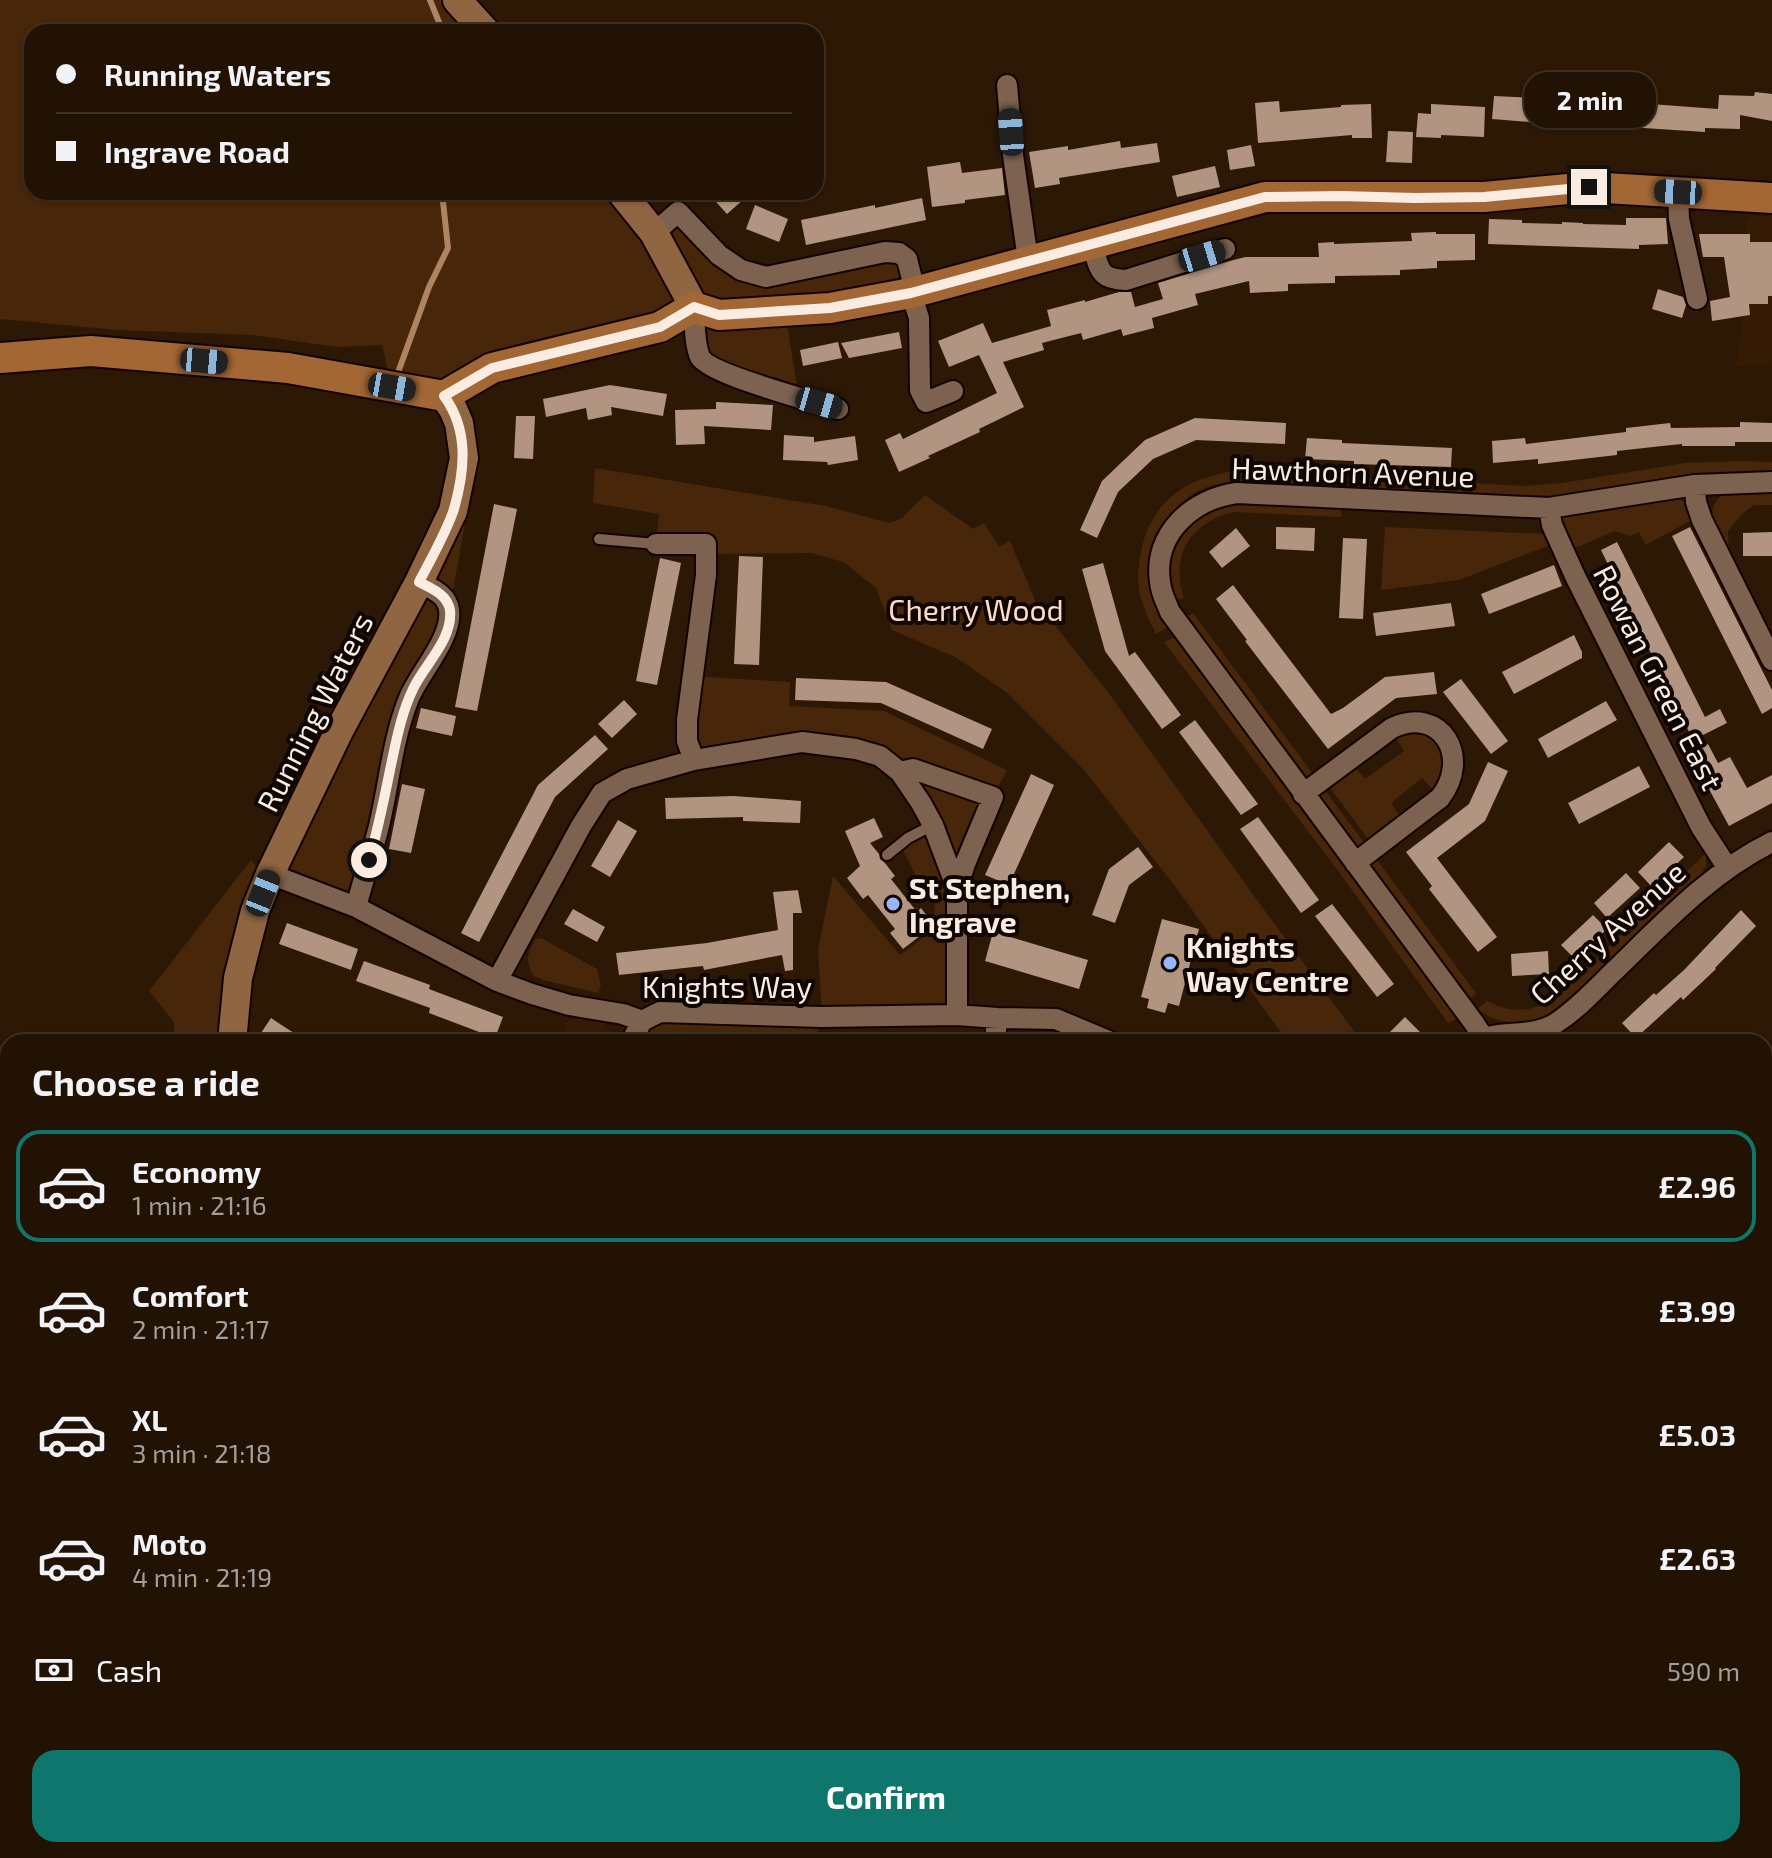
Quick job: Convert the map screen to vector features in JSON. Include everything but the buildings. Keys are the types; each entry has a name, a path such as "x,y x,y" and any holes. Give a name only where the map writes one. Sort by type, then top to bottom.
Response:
{"main road":[{"path":"0,358 91,351 167,357 288,368 444,396 492,368 660,327 694,307 719,315 830,308 913,292 1265,197 1484,197 1589,187 1772,198"}],"street":[{"path":"457,0 479,24"},
{"path":"1007,85 1028,260"},
{"path":"1678,192 1679,219 1697,299"},
{"path":"627,200 654,233 694,307 697,343 701,358 710,367 838,409"},
{"path":"654,233 678,212 719,255 741,270 766,277 885,252 899,253 907,259 919,318 920,390 926,402 953,391"},
{"path":"1092,245 1099,268 1110,280 1126,280 1225,249"},
{"name":"Running Waters","path":"233,1034 238,978 255,911 270,874 339,731 419,582 453,511 464,458 459,423 444,396"},
{"name":"Hawthorn Avenue","path":"1477,1034 1474,1023 1170,612 1163,597 1159,573 1167,540 1185,515 1197,506 1212,498 1237,493 1549,508 1695,485 1772,482"},
{"path":"1695,485 1702,520 1772,660"},
{"name":"Rowan Green East","path":"1549,508 1552,525 1575,576 1701,827 1727,867"},
{"path":"656,544 706,544 706,575 687,720 687,741 694,760"},
{"path":"356,907 378,830 404,712 414,687 442,643 449,625 450,608 443,595 419,582"},
{"path":"1303,794 1403,723 1429,724 1443,734 1455,767 1447,788 1440,798 1355,863"},
{"path":"497,981 602,793 627,779 694,760 802,742 856,749 880,756 900,772 923,805 957,889"},
{"path":"900,772 913,769 993,797 957,889 957,1015"},
{"name":"Cherry Avenue","path":"1500,1034 1541,1030 1557,1034 1583,1001 1696,893 1727,867 1772,842"},
{"name":"Knights Way","path":"270,874 356,907 497,981 569,1005 623,1014 642,1021 660,1012 822,1017 957,1015 1056,1019 1092,1034"},
{"path":"996,1034 997,1018"},
{"path":"635,1034 642,1021"}],"lane":[{"path":"599,539 656,544"},
{"path":"887,855 908,838 933,825"}],"shaded area":[{"path":"1754,216 1772,216 1772,363 1736,366 1746,301 1747,220"},
{"path":"580,1017 599,1020 611,1034 564,1034 565,1022"}],"green space":[{"path":"0,0 457,0 479,24 24,24 24,200 625,200 654,233 678,212 741,270 899,253 915,291 785,311 799,398 710,367 694,308 472,380 392,387 382,345 337,347 252,335 116,330 0,319"},
{"path":"1772,462 1772,475 1702,475 1518,498 1357,489 1357,477 1526,486 1685,463"},
{"name":"Cherry Wood","path":"595,468 826,506 889,523 902,518 925,495 973,529 984,523 999,547 1010,541 1035,600 1110,695 1356,1034 1282,1034 1174,885 1085,771 1006,692 957,658 892,630 876,588 843,562 811,553 707,554 656,544 659,514 593,503"},
{"path":"1244,470 1341,477 1341,486 1231,482 1200,490 1184,500 1164,523 1152,551 1150,575 1153,593 1168,627 1156,634 1143,604 1138,580 1140,557 1152,520 1162,506 1189,485"},
{"path":"1729,491 1772,492 1772,505 1754,505 1741,515 1728,531 1729,553 1711,518 1716,502"},
{"path":"1674,495 1685,503 1690,521 1646,545 1639,532 1630,536 1615,531 1573,549 1561,521 1566,513"},
{"path":"1219,502 1341,505 1341,517 1235,512 1220,516 1207,523 1188,542 1180,567 1184,598 1173,601 1167,580 1172,548 1190,521"},
{"path":"453,511 467,511 450,608 427,665 356,907 270,874"},
{"path":"1385,527 1544,534 1550,545 1459,580 1381,590"},
{"path":"1193,613 1476,993 1469,1001 1184,619"},
{"path":"1176,637 1458,1018 1448,1023 1333,864 1164,642"},
{"path":"692,676 790,682 789,706 884,711 1007,770 993,797 957,889 957,1015 822,1017 818,950 833,876 900,955 936,928 934,900 920,884 900,845 933,825 900,772 802,742 694,760"},
{"path":"1419,731 1441,747 1444,761 1439,786 1433,790 1422,778 1391,803 1402,819 1369,840 1328,785 1352,763 1365,779 1404,751 1395,736 1402,732"},
{"path":"1706,853 1706,866 1697,882 1561,1008 1534,1021 1517,1023 1500,1020 1477,1009 1487,1001 1524,1010 1542,1005 1560,994"},
{"path":"251,860 267,879 234,1034 174,1034 174,1022 149,991"},
{"path":"541,938 597,969 601,987 598,993 533,975 528,961 529,952 536,939"},
{"path":"822,1017 817,1034 635,1034 642,1021"}],"waterway":[{"path":"430,0 440,24"},
{"path":"396,378 429,287 448,248 443,200"}],"place":[{"name":"St Stephen, Ingrave","path":"893,904"},
{"name":"Knights Way Centre","path":"1170,963"}],"route":[{"path":"369,860 404,712 414,687 442,643 449,625 450,608 443,595 419,582 453,511 464,458 459,423 444,396 492,368 660,327 694,307 719,315 830,308 911,293 1265,197 1484,197 1589,187"}]}
